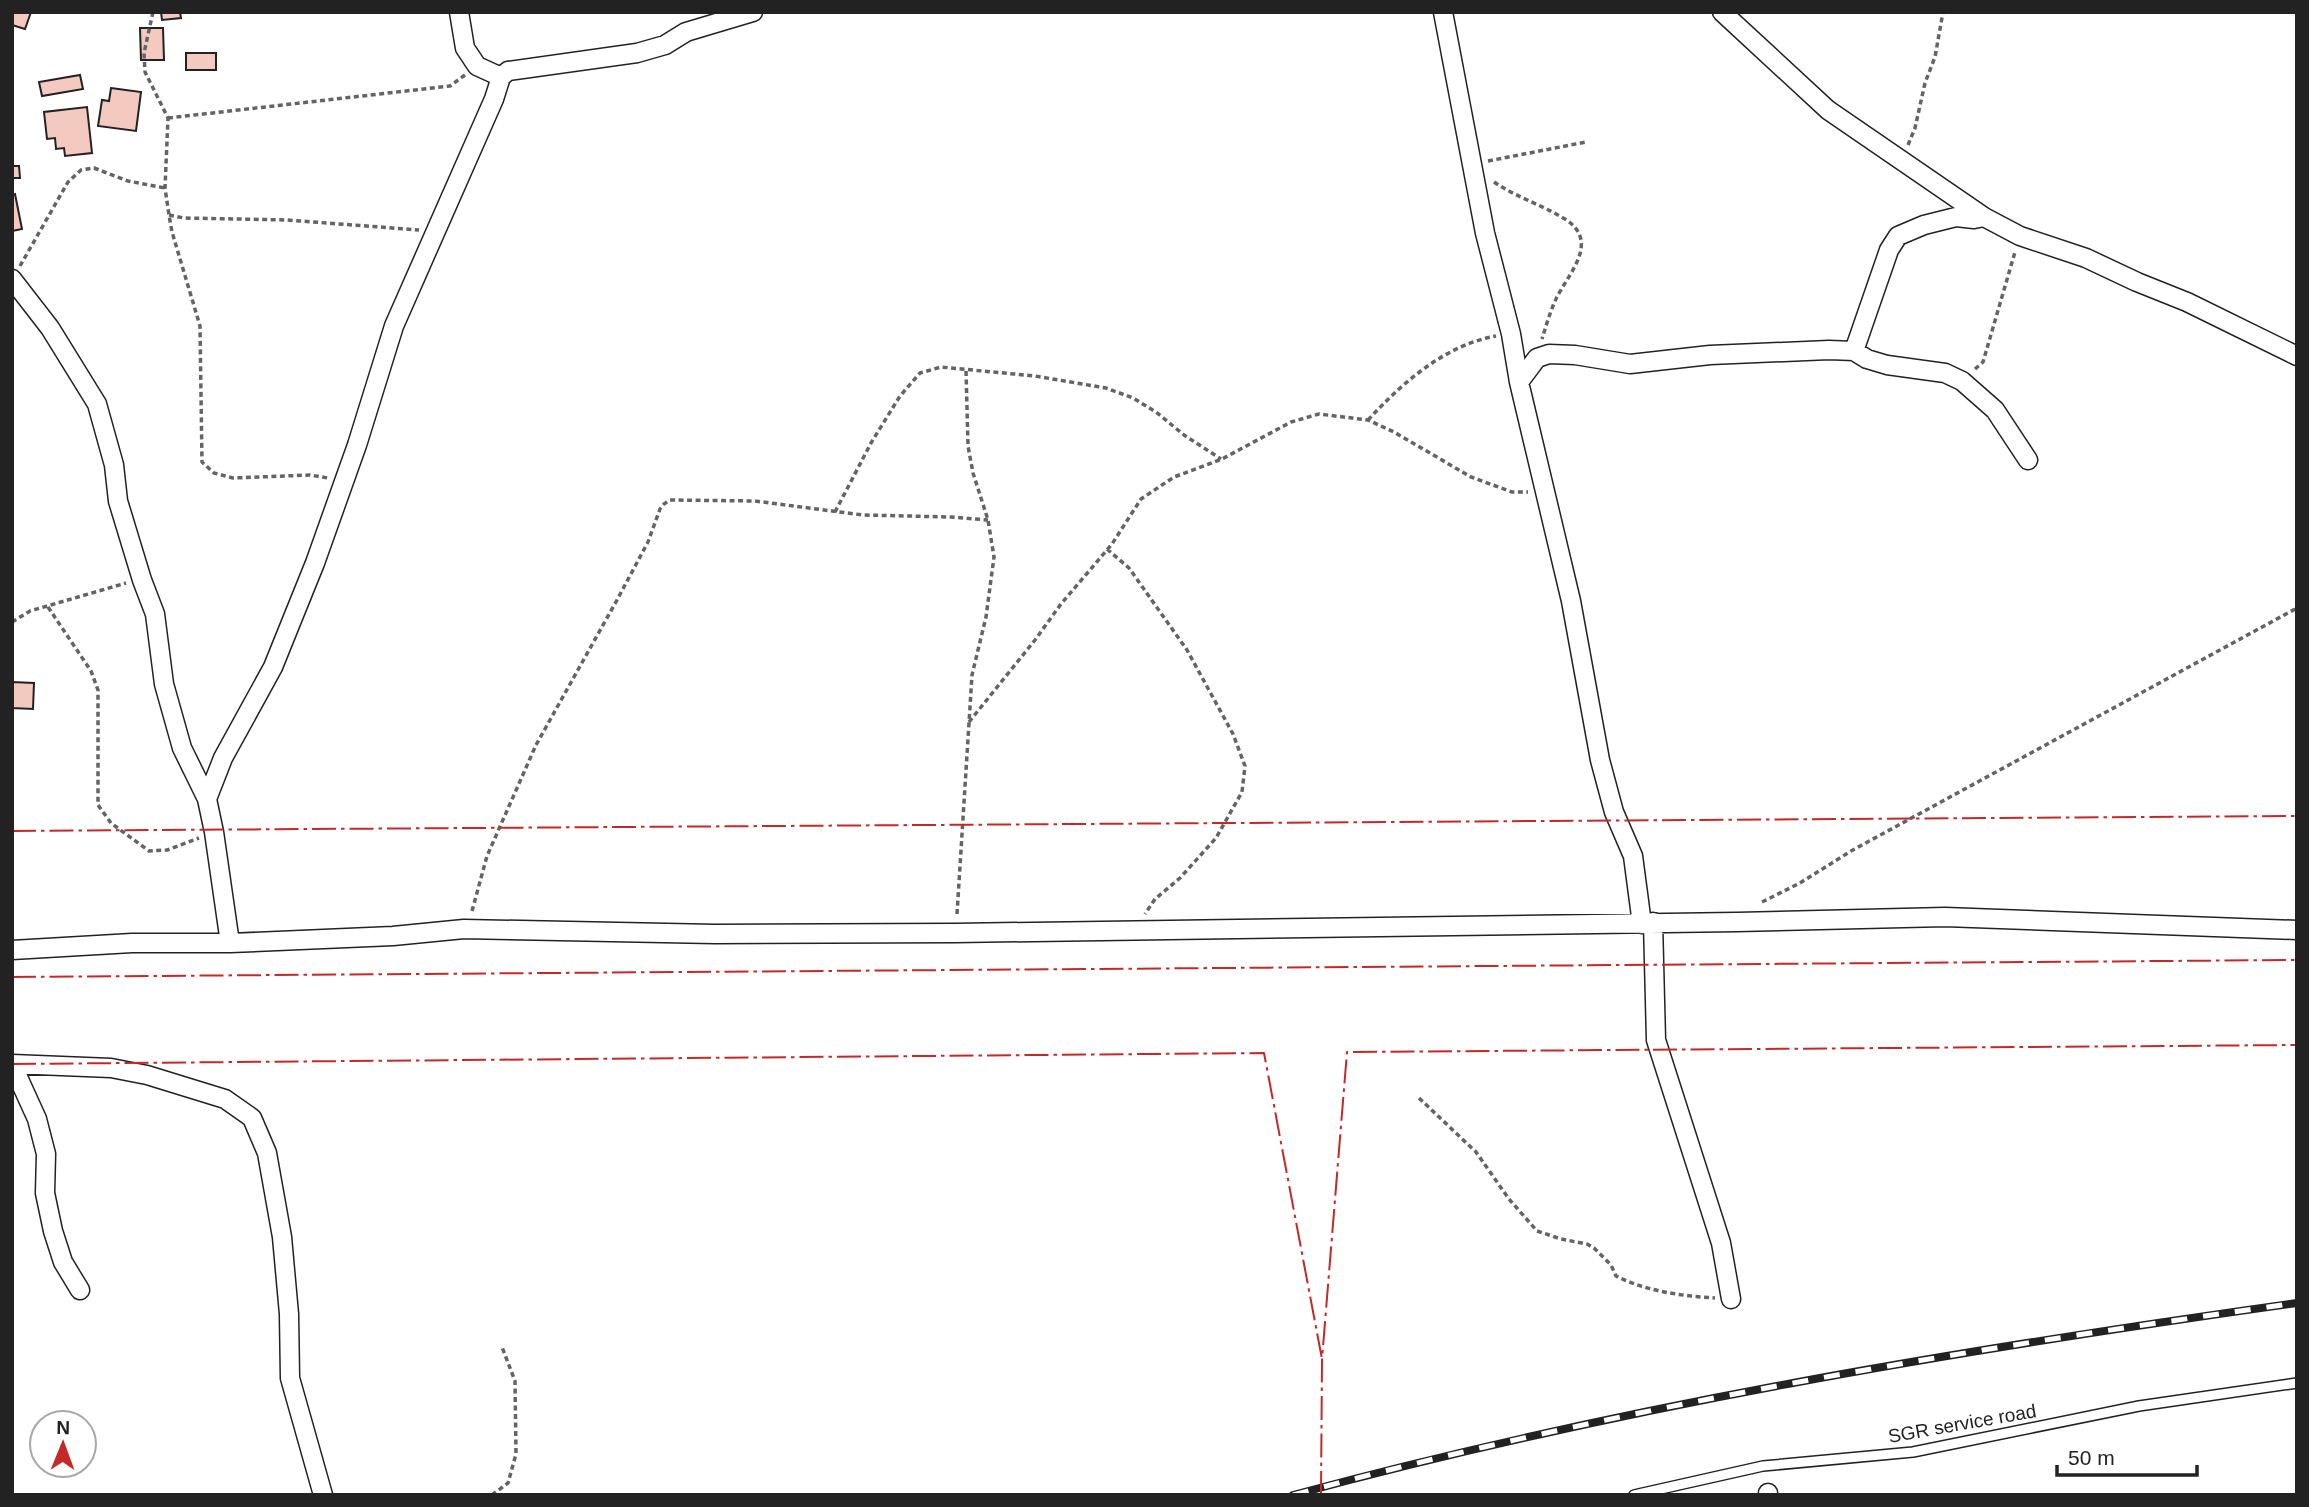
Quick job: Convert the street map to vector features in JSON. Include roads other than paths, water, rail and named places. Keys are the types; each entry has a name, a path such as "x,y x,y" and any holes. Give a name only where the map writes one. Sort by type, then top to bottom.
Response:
{"street":[{"path":"459,12 465,48 477,66 501,77"},
{"path":"207,799 223,758 273,667 344,482 394,326 494,99 501,77 508,71 638,53 665,45 686,32 753,12"},
{"path":"1443,12 1475,163 1485,233 1511,334 1519,382 1571,601 1600,760 1614,811 1633,856 1648,923 1656,1040 1721,1243 1731,1299"},
{"path":"1722,12 1828,110 1984,217 2020,236 2086,258 2187,302 2297,356"},
{"path":"1854,351 1889,250 1898,236 1936,221 1955,217 1984,217"},
{"path":"16,273 97,404 114,465 118,501 155,614 164,684 181,748 207,799 230,943"},
{"path":"1519,382 1537,358 1549,354 1630,364 1710,355 1854,351 1867,359 1887,365 1945,373 1958,379 1995,410 2028,460"},
{"path":"12,950 132,943 230,943 393,936 468,929 955,933 1945,917 2297,930"},
{"path":"80,1290 63,1262 53,1231 44,1193 46,1154 37,1119 12,1064 111,1069 146,1075 225,1100 252,1118 267,1153 282,1237 289,1314 289,1378 323,1495"}],"lane":[{"name":"SGR service road","path":"1634,1495 1763,1466 1913,1452 2139,1406 2297,1383"}],"railway":[{"path":"1293,1495 1541,1434 1792,1383 2044,1340 2297,1303"}]}
